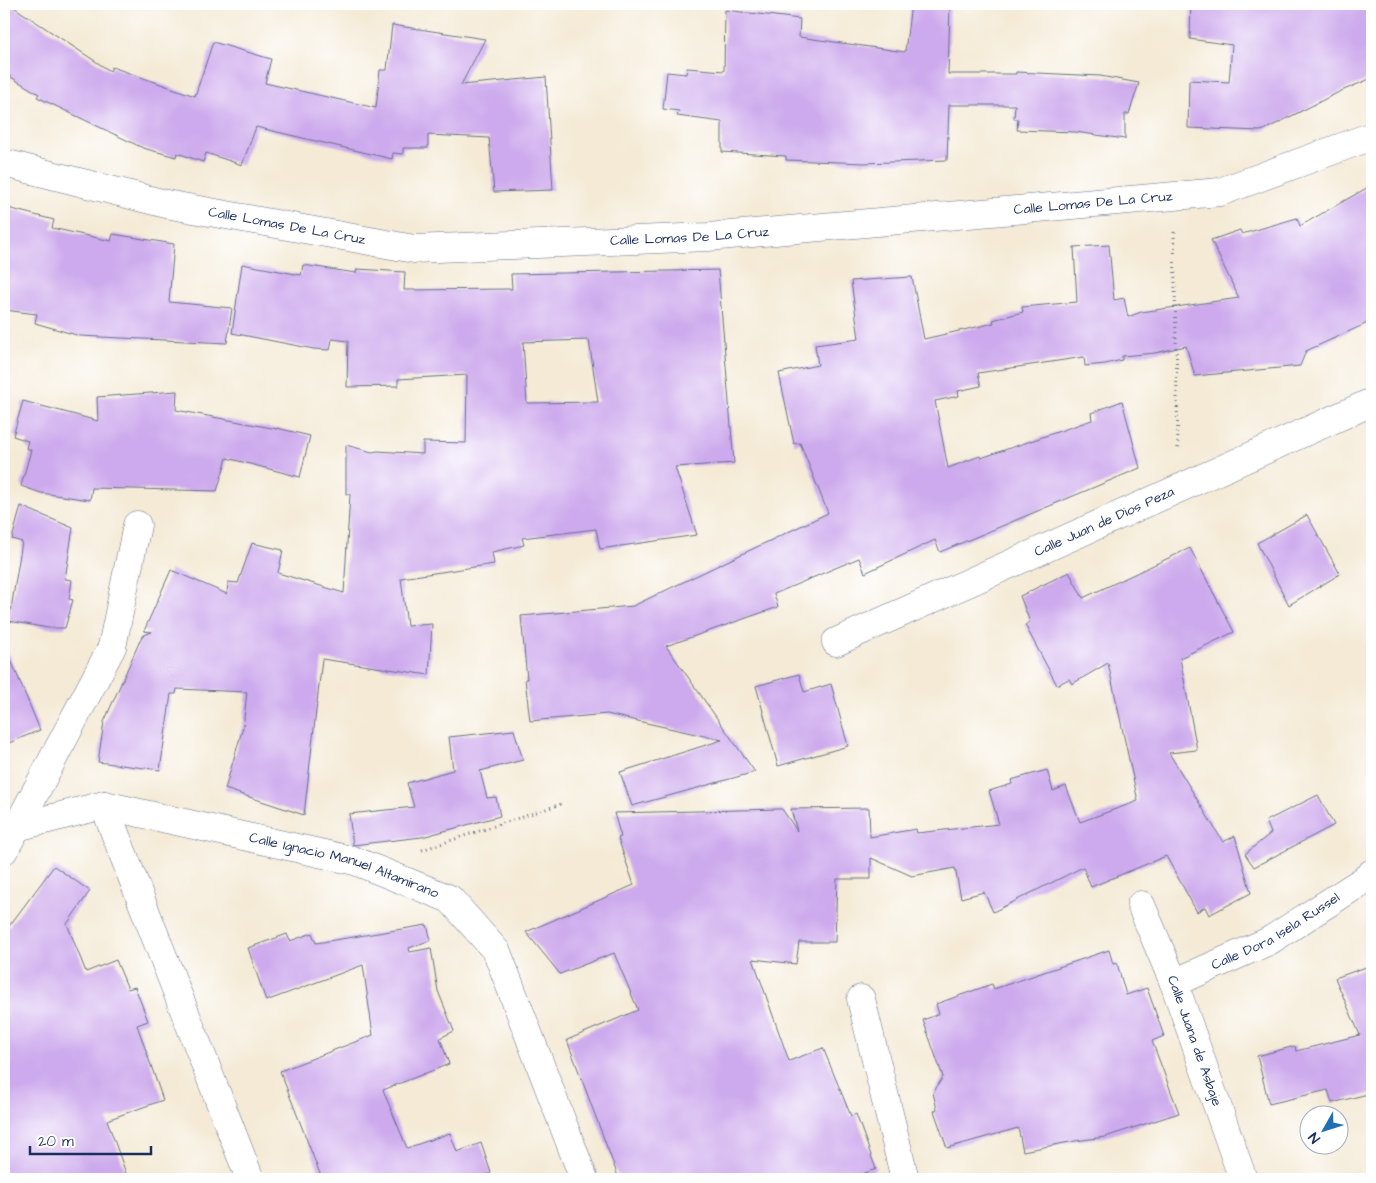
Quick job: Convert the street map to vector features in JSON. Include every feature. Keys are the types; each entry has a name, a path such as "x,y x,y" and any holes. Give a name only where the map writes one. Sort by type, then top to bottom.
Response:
{"street":[{"name":"Calle Lomas De La Cruz","path":"4,163 166,204 414,249 708,237 1220,192 1372,136"},
{"name":"Calle Juan de Dios Peza","path":"836,642 1372,402"},
{"path":"4,850 112,647 137,524"},
{"path":"104,806 250,1179"},
{"name":"Calle Ignacio Manuel Altamirano","path":"17,827 104,806 355,861 450,899 497,952 584,1179"},
{"name":"Calle Dora Isela Russel","path":"1174,983 1269,941 1372,873"},
{"name":"Calle Juana de Asbaje","path":"1141,905 1174,983 1243,1179"},
{"path":"862,999 905,1179"}],"path":[{"path":"1173,196 1178,489"},
{"path":"383,872 422,850 564,803"}],"building":[{"path":"4,4 9,4 110,71 112,67 195,96 213,42 271,59 265,83 376,108 380,70 387,70 392,25 485,39 461,85 546,77 553,190 494,192 489,138 428,135 428,148 403,148 403,154 393,153 392,159 256,127 242,165 206,153 203,162 177,153 176,157 143,148 37,97 39,94 4,73"},
{"path":"911,4 950,4 948,74 1016,74 1016,72 1100,76 1139,83 1129,114 1125,114 1125,139 1075,132 1017,130 1018,119 1014,119 1015,105 949,105 947,160 864,163 786,160 786,156 722,152 722,122 677,116 679,111 663,109 667,72 686,74 687,68 724,71 725,10 800,19 799,37 905,52"},
{"path":"1191,4 1372,4 1372,78 1339,92 1264,130 1188,128 1189,80 1229,82 1232,45 1190,39"},
{"path":"1372,185 1372,321 1306,351 1300,366 1195,376 1186,346 1155,353 1122,356 1122,360 1105,364 1085,366 1084,357 978,373 981,386 958,391 959,396 935,401 948,468 1092,420 1091,413 1122,401 1140,468 940,552 935,540 865,573 859,558 774,594 778,607 666,646 755,772 632,806 620,772 722,740 607,714 530,721 521,616 633,606 828,513 800,443 794,444 779,373 818,365 815,345 859,339 851,281 912,277 924,339 994,323 993,320 1023,312 1022,307 1077,302 1074,247 1109,245 1114,300 1124,298 1128,317 1141,312 1239,298 1211,240 1240,230 1242,234 1297,218 1300,226"},
{"path":"4,207 54,220 52,228 111,241 113,234 174,244 169,302 232,308 227,343 80,336 35,323 37,314 4,310"},
{"path":"242,264 301,275 303,265 356,273 357,269 405,272 404,290 512,289 511,274 718,270 734,463 675,467 697,535 600,549 596,529 522,538 524,545 492,552 494,564 401,578 407,626 432,624 429,675 322,659 304,815 225,789 243,727 247,692 177,689 176,694 171,694 160,770 98,762 104,722 142,636 152,632 144,631 171,570 227,594 228,582 238,583 252,543 283,550 278,573 344,593 350,494 346,494 346,445 372,452 423,454 423,442 466,443 467,375 398,379 398,386 347,387 348,341 332,339 330,350 314,349 232,333","holes":["589,340 598,402 527,403 523,342"]},
{"path":"177,391 176,410 277,428 310,436 300,477 227,458 217,491 92,488 90,500 41,493 21,486 31,450 26,448 28,441 13,436 23,401 98,421 97,397"},
{"path":"21,506 73,528 65,579 72,580 69,599 73,600 65,628 48,628 9,621 22,542 12,539"},
{"path":"1307,515 1340,574 1289,605 1257,543"},
{"path":"1190,548 1234,632 1180,658 1197,750 1169,753 1223,842 1235,836 1251,893 1209,915 1205,907 1197,912 1166,856 1091,887 1083,867 993,912 984,892 961,898 955,868 912,876 871,858 871,879 837,879 835,942 799,942 796,964 753,959 789,1061 823,1048 851,1116 856,1114 876,1169 849,1179 619,1179 567,1040 638,1010 614,953 560,974 526,932 634,885 618,838 621,837 614,813 782,809 797,831 791,809 869,808 870,837 916,829 917,833 999,824 989,791 1012,784 1011,780 1047,770 1053,791 1066,786 1080,822 1138,801 1108,663 1072,684 1069,679 1057,685 1025,625 1030,622 1020,596 1069,572 1083,598"},
{"path":"4,643 40,730 4,745"},
{"path":"799,674 804,692 831,684 848,746 778,766 756,686"},
{"path":"514,730 523,760 480,771 487,798 496,797 500,816 422,837 353,845 349,814 414,807 407,783 453,770 449,737"},
{"path":"1318,795 1334,825 1254,867 1245,854 1271,833 1266,821"},
{"path":"54,866 90,891 67,924 86,972 116,960 128,989 135,987 148,1021 137,1025 163,1100 107,1120 128,1179 4,1179 4,933"},
{"path":"427,925 431,940 409,948 410,952 431,948 438,991 454,1031 440,1038 449,1064 383,1090 407,1148 450,1133 457,1152 481,1143 491,1173 472,1179 322,1179 280,1071 373,1035 363,965 266,1001 248,948 287,934 290,941 312,933 316,943"},
{"path":"1109,950 1113,964 1117,963 1126,995 1147,988 1164,1036 1152,1041 1179,1113 1105,1137 1023,1151 1018,1128 947,1148 934,1111 937,1109 933,1093 943,1077 923,1020 939,1014 936,1004 992,984 994,989"},
{"path":"1372,965 1372,1093 1332,1103 1328,1090 1269,1104 1257,1056 1295,1046 1296,1051 1360,1035 1335,978"}]}
